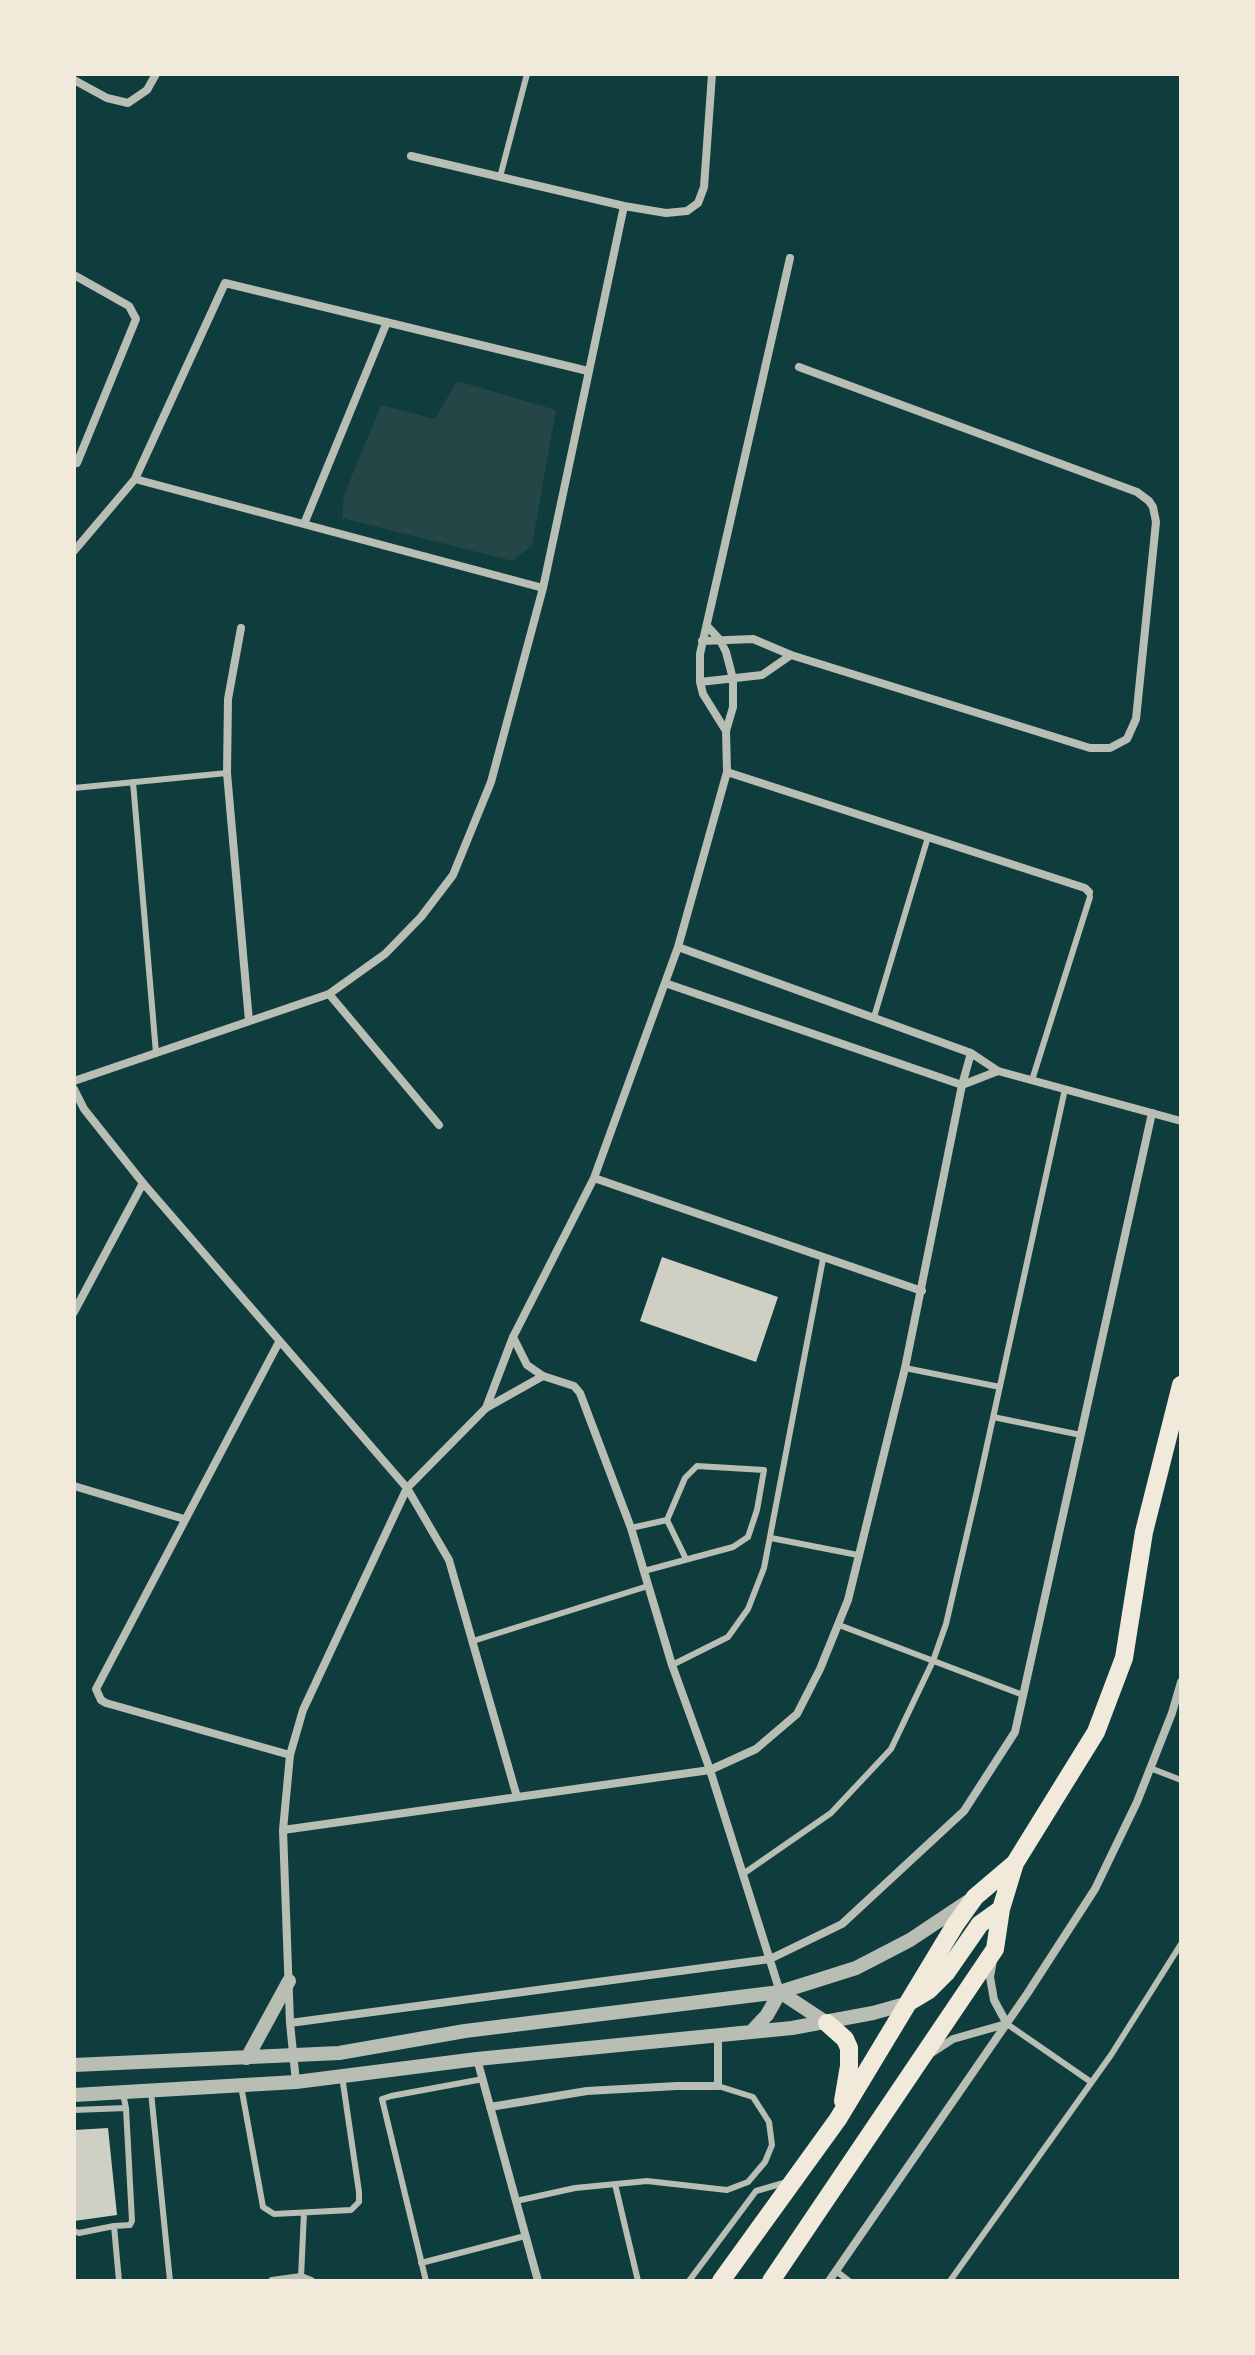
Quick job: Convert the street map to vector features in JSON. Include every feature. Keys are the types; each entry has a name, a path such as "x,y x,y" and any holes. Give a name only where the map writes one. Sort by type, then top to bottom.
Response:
{"main road":[{"path":"771,2281 995,1949 1001,1909 1015,1863 1096,1732 1124,1658 1144,1532 1181,1385"},
{"path":"721,2281 838,2119 905,2004 975,1897 1015,1863"},
{"path":"905,2004 937,1981 980,1924 1001,1909"},
{"path":"827,2023 845,2039 850,2057 838,2119"}],"street":[{"path":"74,80 107,98 128,103 147,90 156,74"},
{"path":"411,156 624,206 666,213 687,211 698,203 704,187 712,74"},
{"path":"74,1081 329,994 385,954 421,917 453,875 491,782 543,588 624,206"},
{"path":"726,731 709,706 700,682 702,641 790,258"},
{"path":"74,275 129,306 136,319 77,463"},
{"path":"74,551 135,479 225,283 588,371"},
{"path":"304,524 387,322"},
{"path":"702,641 753,639 791,655 1090,748 1110,748 1127,739 1136,719 1156,522 1149,501 1137,492 799,367"},
{"path":"135,479 543,588"},
{"path":"486,1408 513,1337 594,1178 678,947 727,772 726,731 733,707 733,679 720,640 707,626"},
{"path":"241,628 228,699 227,773 249,1021"},
{"path":"700,682 762,675 791,655"},
{"path":"727,772 1085,888 1089,892"},
{"path":"678,947 971,1053 998,1071 1181,1121"},
{"path":"665,983 962,1085 998,1071"},
{"path":"329,994 439,1125"},
{"path":"283,1830 710,1770 756,1749 797,1714 839,1625 858,1555 905,1368 971,1053"},
{"path":"74,1089 84,1109 143,1183 407,1488 449,1560 517,1797"},
{"path":"290,2023 770,1959 842,1924 964,1811 1015,1732 1152,1113"},
{"path":"594,1178 922,1291"},
{"path":"74,1312 143,1183"},
{"path":"513,1337 527,1365 543,1376 578,1390 631,1528 672,1665 710,1770 780,1992 827,2023"},
{"path":"279,1342 97,1683 97,1695 106,1703 290,1755"},
{"path":"296,2082 290,2023 283,1830 290,1755 303,1710 407,1488 486,1408 543,1376"},
{"path":"74,1486 184,1519"},
{"path":"829,2281 1007,2024 1095,1889 1150,1768 1181,1682"},
{"path":"74,2065 339,2053 465,2031 780,1992 856,1968 910,1940 975,1897"},
{"path":"995,1949 990,1977 994,2000 1007,2024"},
{"path":"247,2058 289,1981"},
{"path":"752,2031 767,2015 780,1992"},
{"path":"74,2095 296,2082 477,2059 827,2023 905,2004"},
{"path":"924,2058 953,2039 1007,2024"},
{"path":"490,2107 587,2091 718,2086 718,2034"},
{"path":"477,2059 538,2281"},
{"path":"272,2281 301,2277 311,2281"}],"lane":[{"path":"500,177 527,74"},
{"path":"74,788 227,773"},
{"path":"133,782 156,1053"},
{"path":"874,1017 928,837"},
{"path":"1032,1080 1090,897 1089,892"},
{"path":"743,1874 831,1813 891,1749 933,1661 946,1624 1065,1089"},
{"path":"672,1665 728,1637 748,1609 764,1568 823,1259"},
{"path":"905,1368 1000,1387"},
{"path":"993,1417 1081,1435"},
{"path":"644,1571 733,1547 748,1537 757,1510 764,1470 697,1466 685,1478 667,1520 686,1559"},
{"path":"631,1528 667,1520"},
{"path":"771,1538 858,1555"},
{"path":"473,1641 648,1586"},
{"path":"839,1625 1023,1695"},
{"path":"1150,1768 1181,1780"},
{"path":"950,2281 1091,2082 1181,1944"},
{"path":"1007,2024 1091,2082"},
{"path":"241,2086 263,2207 274,2214 351,2210 359,2202 342,2076"},
{"path":"426,2281 382,2099 483,2079"},
{"path":"516,2201 575,2188 647,2181 727,2190 748,2182 765,2162 772,2145 769,2122 753,2097 718,2086"},
{"path":"74,2231 79,2233 130,2225 132,2221 123,2092"},
{"path":"151,2092 170,2281"},
{"path":"74,2110 126,2108"},
{"path":"689,2281 756,2191 795,2179"},
{"path":"615,2184 638,2281"},
{"path":"301,2277 304,2213"},
{"path":"114,2226 119,2281"},
{"path":"421,2263 525,2236"},
{"path":"836,2271 849,2281"}],"shaded area":[{"path":"457,381 556,410 532,545 513,561 342,518 344,495 381,405 435,419"}],"building":[{"path":"662,1257 778,1297 756,1362 640,1321"},
{"path":"108,2128 117,2215 74,2221 74,2130"}]}
